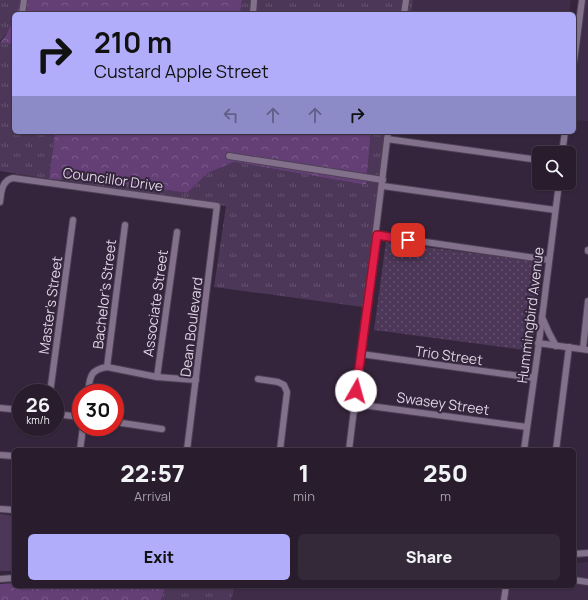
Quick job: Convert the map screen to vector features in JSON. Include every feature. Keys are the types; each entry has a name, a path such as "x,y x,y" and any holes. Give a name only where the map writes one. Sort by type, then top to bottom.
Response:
{"street":[{"path":"22,12 24,0"},
{"path":"253,12 254,0"},
{"path":"404,12 406,0"},
{"path":"576,46 582,0"},
{"path":"349,448 377,235 388,134"},
{"path":"563,146 565,134"},
{"path":"387,139 532,159"},
{"path":"229,156 383,183 555,210"},
{"name":"Councillor Drive","path":"0,202 3,186 6,181 14,178 217,206"},
{"name":"Hummingbird Avenue","path":"524,448 557,190"},
{"name":"Dean Boulevard","path":"188,448 217,206"},
{"name":"Master's Street","path":"51,384 73,220"},
{"name":"Bachelor's Street","path":"107,367 125,225"},
{"name":"Associate Street","path":"157,377 177,232"},
{"path":"377,235 549,260"},
{"path":"538,343 585,349 588,301"},
{"path":"542,316 556,346"},
{"path":"556,448 569,347"},
{"name":"Trio Street","path":"361,354 534,378"},
{"path":"89,384 90,377 94,372 107,367 157,377 196,380"},
{"path":"258,379 278,382 284,385 287,392 280,448"},
{"name":"Swasey Street","path":"355,404 527,427"},
{"path":"0,408 12,409"},
{"path":"124,423 162,429"},
{"path":"80,448 82,436"},
{"path":"0,455 12,456"},
{"path":"0,509 12,510"},
{"path":"576,554 588,554"},
{"path":"0,579 12,578"},
{"path":"576,580 588,582"},
{"path":"504,600 506,588"}],"shaded area":[{"path":"413,0 571,0 569,12 411,12"},
{"path":"579,0 588,0 588,121 576,120 576,20"},
{"path":"588,562 588,600 231,600 234,588 576,588 576,563"}],"green space":[{"path":"0,0 21,0 17,12 12,12 12,24 10,29 0,41"},
{"path":"21,0 242,0 240,12 17,12"},
{"path":"242,0 413,0 411,12 240,12"},
{"path":"12,23 12,44 0,43"},
{"path":"0,43 12,44 12,134 55,134 49,179 0,171"},
{"path":"55,134 371,134 366,185 234,162 208,173 187,193 66,175 60,180 49,179"},
{"path":"371,134 385,134 363,307 214,287 226,206 60,180 66,174 187,193 208,173 234,162 366,185"},
{"path":"386,242 543,262 532,351 374,330"},
{"path":"0,514 12,516 12,571 0,571"},
{"path":"12,583 12,588 165,588 161,600 0,600 0,584"},
{"path":"165,588 234,588 231,600 161,600"}],"route":[{"path":"356,391 377,235 408,240"}]}
